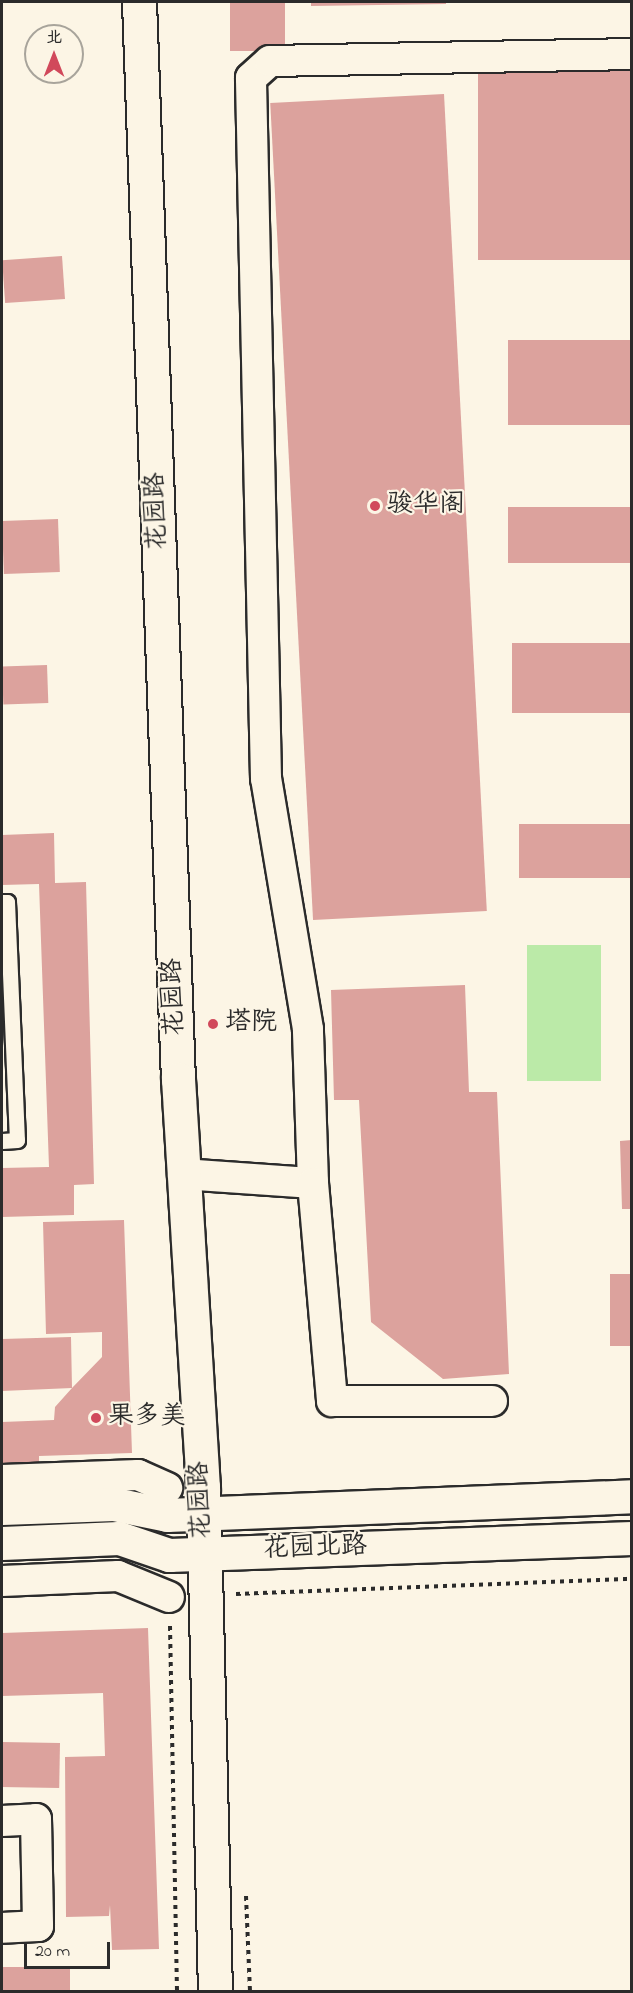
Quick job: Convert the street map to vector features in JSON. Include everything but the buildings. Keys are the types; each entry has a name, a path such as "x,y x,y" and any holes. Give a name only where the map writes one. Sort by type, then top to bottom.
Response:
{"street":[{"name":"花园路","path":"139,2 183,1174 204,1513 215,1992"},
{"path":"492,1401 332,1401 313,1184 308,1029 266,779 251,78 270,61 632,54"},
{"path":"183,1174 313,1184"},
{"path":"2,1480 138,1475 166,1488"},
{"name":"花园北路","path":"2,1508 114,1504 167,1515 632,1496"},
{"name":"花园北路","path":"2,1543 119,1538 169,1555 632,1538"},
{"path":"2,1581 118,1576 170,1597"},
{"path":"2,1821 36,1819 38,1926 2,1928"}],"lane":[{"path":"2,902 7,902 17,1140 2,1141"}],"path":[{"path":"205,1595 632,1578"},
{"path":"170,1597 177,1992"}],"green space":[{"path":"527,945 601,945 601,1081 527,1081"}],"place":[{"name":"骏华阁","path":"375,506"},
{"name":"塔院","path":"213,1024"},
{"name":"果多美","path":"96,1418"}]}
